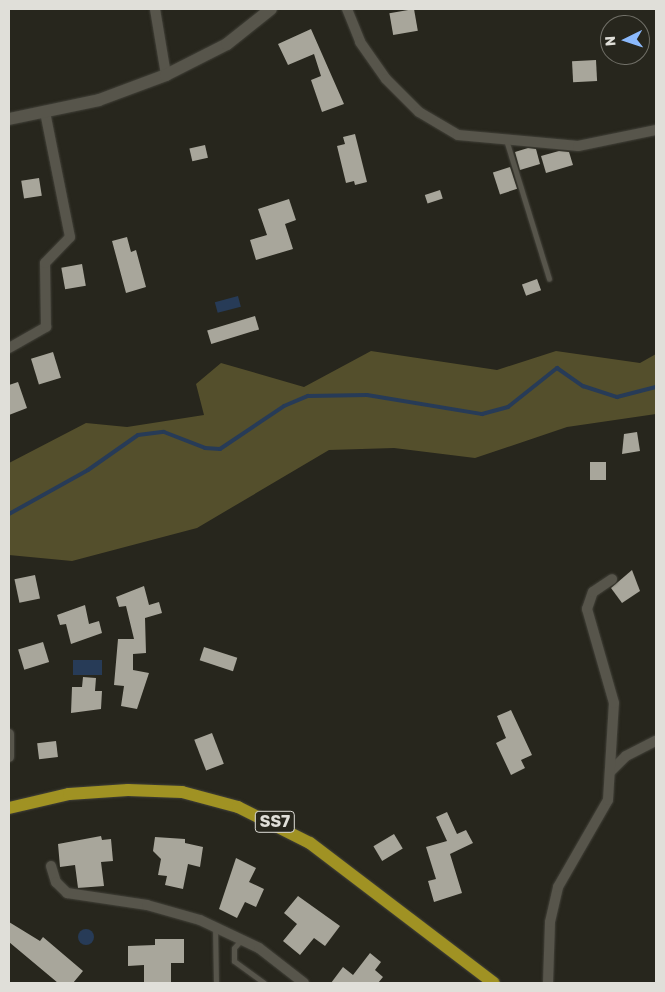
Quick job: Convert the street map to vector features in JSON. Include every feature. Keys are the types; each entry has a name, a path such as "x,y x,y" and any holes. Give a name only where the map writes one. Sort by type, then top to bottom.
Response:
{"main road":[{"name":"SS7","path":"9,808 61,795 123,790 182,792 238,807 310,843 494,983"}],"street":[{"path":"155,9 166,75"},
{"path":"9,118 45,112 112,96 166,75 228,44 271,9"},
{"path":"347,9 369,56 413,108 458,135 507,143 584,146 656,130"},
{"path":"9,348 46,327 45,263 70,237 45,112"},
{"path":"548,983 550,928 557,892 566,869 603,814 610,771 614,703 587,609 593,592 612,579"},
{"path":"9,734 9,757"},
{"path":"610,771 622,760 656,741"},
{"path":"51,866 59,886 71,894 154,906 215,926 276,959 304,983"}],"lane":[{"path":"507,143 549,279"},
{"path":"215,926 216,981"},
{"path":"242,939 234,948 234,961 264,983"}],"shaded area":[{"path":"371,351 497,370 556,351 640,363 656,354 656,414 567,427 475,458 394,448 329,450 197,528 72,561 9,555 9,463 86,423 127,427 204,415 196,384 221,363 304,387"}],"water":[{"path":"238,296 241,307 218,313 215,302"},
{"path":"73,660 102,660 102,675 73,675"},
{"path":"86,929 94,937 86,945 78,937"}],"building":[{"path":"414,9 418,31 393,35 389,13"},
{"path":"311,29 344,104 322,112 311,80 321,76 314,54 288,65 278,44"},
{"path":"596,60 597,81 573,82 572,61"},
{"path":"355,134 367,182 355,185 354,181 346,183 337,146 345,144 343,137"},
{"path":"205,145 208,158 192,161 189,149"},
{"path":"528,148 536,149 540,164 520,170 515,152"},
{"path":"559,151 569,152 573,165 546,173 541,156"},
{"path":"510,167 517,189 500,194 493,173"},
{"path":"39,178 42,196 24,199 21,181"},
{"path":"440,190 443,199 428,204 425,195"},
{"path":"289,199 296,220 285,224 293,249 256,260 250,240 267,235 258,209"},
{"path":"127,237 131,252 136,250 146,287 126,293 112,241"},
{"path":"82,264 86,286 65,289 61,268"},
{"path":"537,279 541,290 526,296 522,284"},
{"path":"255,316 259,329 211,344 207,331"},
{"path":"53,352 61,378 39,385 31,359"},
{"path":"18,382 27,408 9,415 9,385"},
{"path":"637,432 640,451 622,454 624,434"},
{"path":"590,462 606,462 606,480 590,480"},
{"path":"632,570 640,591 622,603 611,588"},
{"path":"35,575 40,598 19,603 14,579"},
{"path":"144,586 149,605 159,602 162,613 145,618 146,653 133,654 133,670 149,673 137,709 121,706 124,686 114,685 118,639 134,639 126,606 119,607 116,597"},
{"path":"85,605 89,624 99,621 102,633 71,644 66,624 60,625 57,615"},
{"path":"43,642 49,662 24,670 18,650"},
{"path":"204,647 237,658 233,671 200,660"},
{"path":"83,677 96,678 95,691 102,691 101,709 71,713 72,687 82,687"},
{"path":"511,710 532,755 521,760 525,768 511,775 496,743 506,738 497,716"},
{"path":"212,733 224,764 206,771 194,740"},
{"path":"56,741 58,757 39,759 37,743"},
{"path":"447,812 457,834 466,830 473,843 450,854 462,893 434,902 428,881 436,879 426,847 447,841 436,817"},
{"path":"394,834 403,849 382,861 373,846"},
{"path":"101,836 102,840 111,839 113,861 101,862 104,886 78,888 75,865 60,867 58,844"},
{"path":"155,837 185,839 185,843 203,847 200,867 188,864 183,889 165,885 167,876 158,875 161,859 153,851"},
{"path":"236,858 256,868 249,882 264,889 256,907 245,902 237,918 219,909"},
{"path":"298,896 340,926 325,946 314,938 300,955 283,941 297,924 284,913"},
{"path":"9,922 40,941 43,937 83,971 73,983 58,983 9,942"},
{"path":"155,939 184,939 184,963 171,963 171,983 144,983 144,965 128,966 128,946 155,945"},
{"path":"370,953 381,962 375,970 383,977 378,983 331,983 343,967 353,975"}],"waterway":[{"path":"9,514 88,470 138,435 164,432 205,448 220,449 284,406 308,396 367,395 482,414 508,407 557,368 583,386 617,397 656,387"}]}
